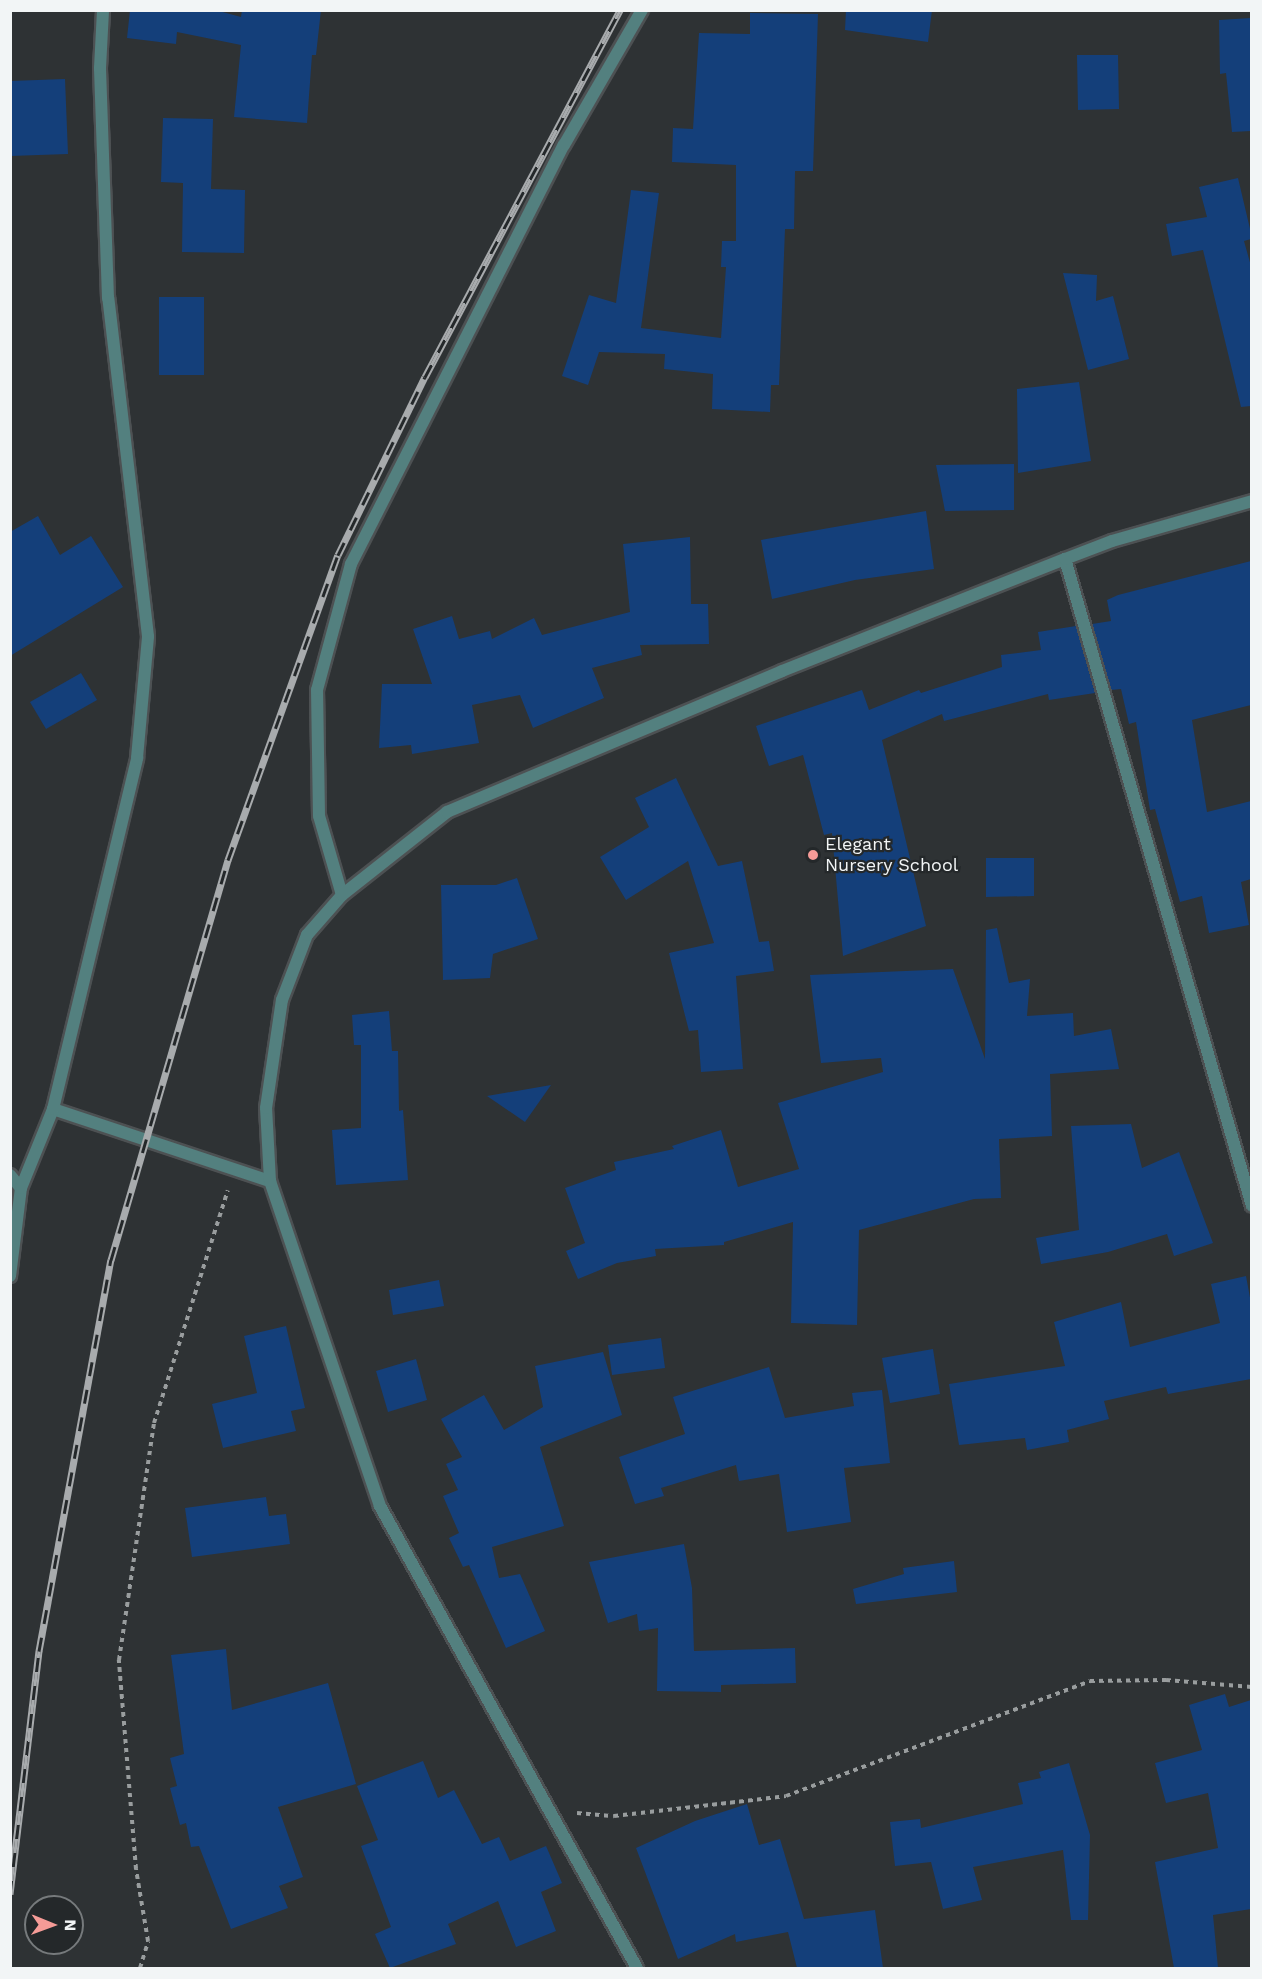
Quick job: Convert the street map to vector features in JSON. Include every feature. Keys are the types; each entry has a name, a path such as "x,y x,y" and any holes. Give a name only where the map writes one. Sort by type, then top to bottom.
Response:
{"street":[{"path":"10,1276 21,1188 53,1109 137,758 148,636 108,298 100,68 103,10"},
{"path":"342,895 319,816 317,690 351,564 564,145 642,10"},
{"path":"637,1968 547,1810 380,1506 270,1181 266,1108 282,1000 307,935 342,895 447,812 782,671 1112,541 1251,501"},
{"path":"1065,560 1251,1206"},
{"path":"53,1109 270,1181"},
{"path":"10,1174 21,1188"}],"path":[{"path":"140,1968 148,1941 136,1869 119,1660 154,1423 235,1169"},
{"path":"547,1810 614,1816 786,1796 1090,1681 1166,1680 1251,1687"}],"building":[{"path":"130,10 215,10 241,17 242,10 321,10 316,55 312,55 307,123 234,117 241,45 177,32 176,44 127,38"},
{"path":"846,10 932,10 928,42 845,30"},
{"path":"750,13 818,14 813,171 795,171 794,229 785,229 779,385 771,385 770,412 712,409 713,374 664,369 665,354 599,352 588,385 562,376 589,295 616,303 631,190 659,193 641,328 721,338 726,267 721,267 722,241 736,241 736,165 672,162 673,128 693,129 699,33 750,34"},
{"path":"1251,18 1251,131 1232,132 1226,73 1220,74 1219,20"},
{"path":"1077,55 1118,55 1119,109 1078,110"},
{"path":"65,79 68,154 10,156 10,81"},
{"path":"163,118 213,119 211,189 245,190 244,253 182,252 183,183 161,182"},
{"path":"1238,178 1251,233 1251,239 1244,241 1251,266 1251,406 1241,407 1203,250 1172,256 1166,224 1207,217 1199,187"},
{"path":"1063,273 1097,275 1096,301 1113,296 1129,359 1088,370"},
{"path":"159,297 204,297 204,375 159,375"},
{"path":"1079,382 1091,461 1018,473 1017,389"},
{"path":"1014,464 1014,510 945,511 936,465"},
{"path":"926,511 934,569 855,580 772,599 761,540"},
{"path":"38,516 60,555 91,536 123,587 10,656 10,532"},
{"path":"690,537 691,604 708,604 709,644 640,645 642,655 592,668 604,698 533,728 520,695 472,705 479,743 412,754 411,745 379,748 382,684 432,684 413,629 452,616 459,639 490,631 492,639 534,618 542,635 630,612 623,544"},
{"path":"1251,561 1251,705 1192,720 1207,812 1251,801 1251,879 1241,882 1249,925 1209,933 1202,896 1180,902 1155,809 1150,810 1136,722 1129,724 1121,689 1111,690 1092,624 1111,621 1107,600 1118,595"},
{"path":"1076,626 1095,693 1049,700 1048,694 944,721 942,714 882,740 926,926 843,956 832,833 824,835 803,755 769,766 756,726 862,690 869,710 919,690 921,693 1002,667 1001,655 1041,650 1038,632"},
{"path":"81,673 97,700 46,729 30,702"},
{"path":"676,778 718,866 742,861 759,942 769,941 774,971 736,976 743,1069 701,1072 698,1030 689,1031 669,953 714,943 688,861 626,900 600,857 649,827 635,798"},
{"path":"986,858 1034,858 1034,896 986,897"},
{"path":"517,878 538,939 493,954 490,978 443,980 441,885 496,885"},
{"path":"997,928 1009,983 1030,979 1027,1016 1073,1013 1074,1036 1111,1029 1119,1069 1050,1074 1052,1136 999,1139 1001,1198 974,1199 859,1230 857,1325 791,1323 793,1222 724,1242 724,1245 655,1249 656,1256 617,1263 578,1279 566,1251 585,1243 565,1188 616,1170 614,1162 674,1149 672,1146 721,1130 738,1187 799,1169 778,1103 883,1072 881,1058 821,1063 810,975 953,969 985,1059 986,930"},
{"path":"389,1011 392,1051 398,1051 399,1111 403,1110 408,1180 336,1185 332,1130 361,1128 361,1045 354,1045 352,1015"},
{"path":"551,1085 525,1122 487,1096"},
{"path":"1131,1124 1142,1168 1179,1152 1213,1243 1174,1256 1167,1234 1108,1252 1041,1264 1036,1238 1079,1230 1071,1126"},
{"path":"1246,1276 1251,1303 1251,1379 1168,1394 1166,1387 1104,1401 1109,1419 1067,1430 1069,1442 1027,1450 1025,1438 959,1445 949,1384 1065,1366 1054,1322 1121,1302 1130,1347 1220,1323 1211,1284"},
{"path":"439,1280 444,1306 393,1315 389,1290"},
{"path":"286,1326 305,1408 291,1411 296,1431 223,1448 212,1404 257,1393 244,1336"},
{"path":"661,1338 665,1368 612,1375 608,1345"},
{"path":"933,1349 940,1394 890,1403 882,1358"},
{"path":"603,1352 622,1415 540,1447 564,1526 492,1547 499,1578 520,1574 545,1631 506,1648 469,1565 463,1567 449,1538 459,1533 443,1496 458,1490 446,1464 462,1457 441,1419 484,1395 504,1430 543,1407 535,1366"},
{"path":"416,1359 427,1400 388,1412 376,1371"},
{"path":"769,1367 785,1418 854,1406 852,1393 882,1390 890,1463 844,1468 851,1522 787,1532 779,1474 739,1481 736,1465 661,1488 664,1496 635,1504 619,1457 685,1434 673,1397"},
{"path":"266,1497 269,1516 286,1514 290,1544 192,1557 185,1508"},
{"path":"684,1544 692,1588 694,1651 795,1648 796,1683 721,1685 721,1692 657,1691 658,1628 639,1631 637,1614 608,1623 589,1562"},
{"path":"954,1561 957,1592 856,1604 853,1589 904,1574 903,1568"},
{"path":"226,1649 232,1710 328,1683 356,1784 278,1807 303,1877 279,1886 288,1908 231,1929 199,1846 191,1847 186,1823 180,1825 170,1788 177,1786 170,1758 184,1754 171,1655"},
{"path":"1225,1694 1229,1707 1251,1700 1251,1909 1213,1915 1218,1968 1174,1968 1155,1862 1218,1848 1208,1793 1166,1803 1155,1763 1202,1750 1189,1705"},
{"path":"423,1761 438,1798 454,1790 482,1844 499,1837 510,1861 546,1846 562,1883 541,1892 556,1931 516,1947 498,1901 448,1924 456,1944 390,1968 375,1934 391,1927 361,1846 378,1840 357,1786"},
{"path":"1069,1763 1090,1835 1088,1920 1071,1920 1063,1850 973,1867 982,1900 943,1909 931,1862 895,1866 890,1822 920,1819 921,1828 1023,1804 1018,1783 1041,1778 1039,1772"},
{"path":"747,1804 759,1845 780,1839 804,1919 875,1910 883,1968 797,1968 788,1932 736,1942 735,1934 678,1959 636,1848 695,1821"}],"railway":[{"path":"10,1894 39,1651 111,1260 228,860 338,555 425,377 620,10"}],"place":[{"name":"Elegant Nursery School","path":"813,855"}]}
